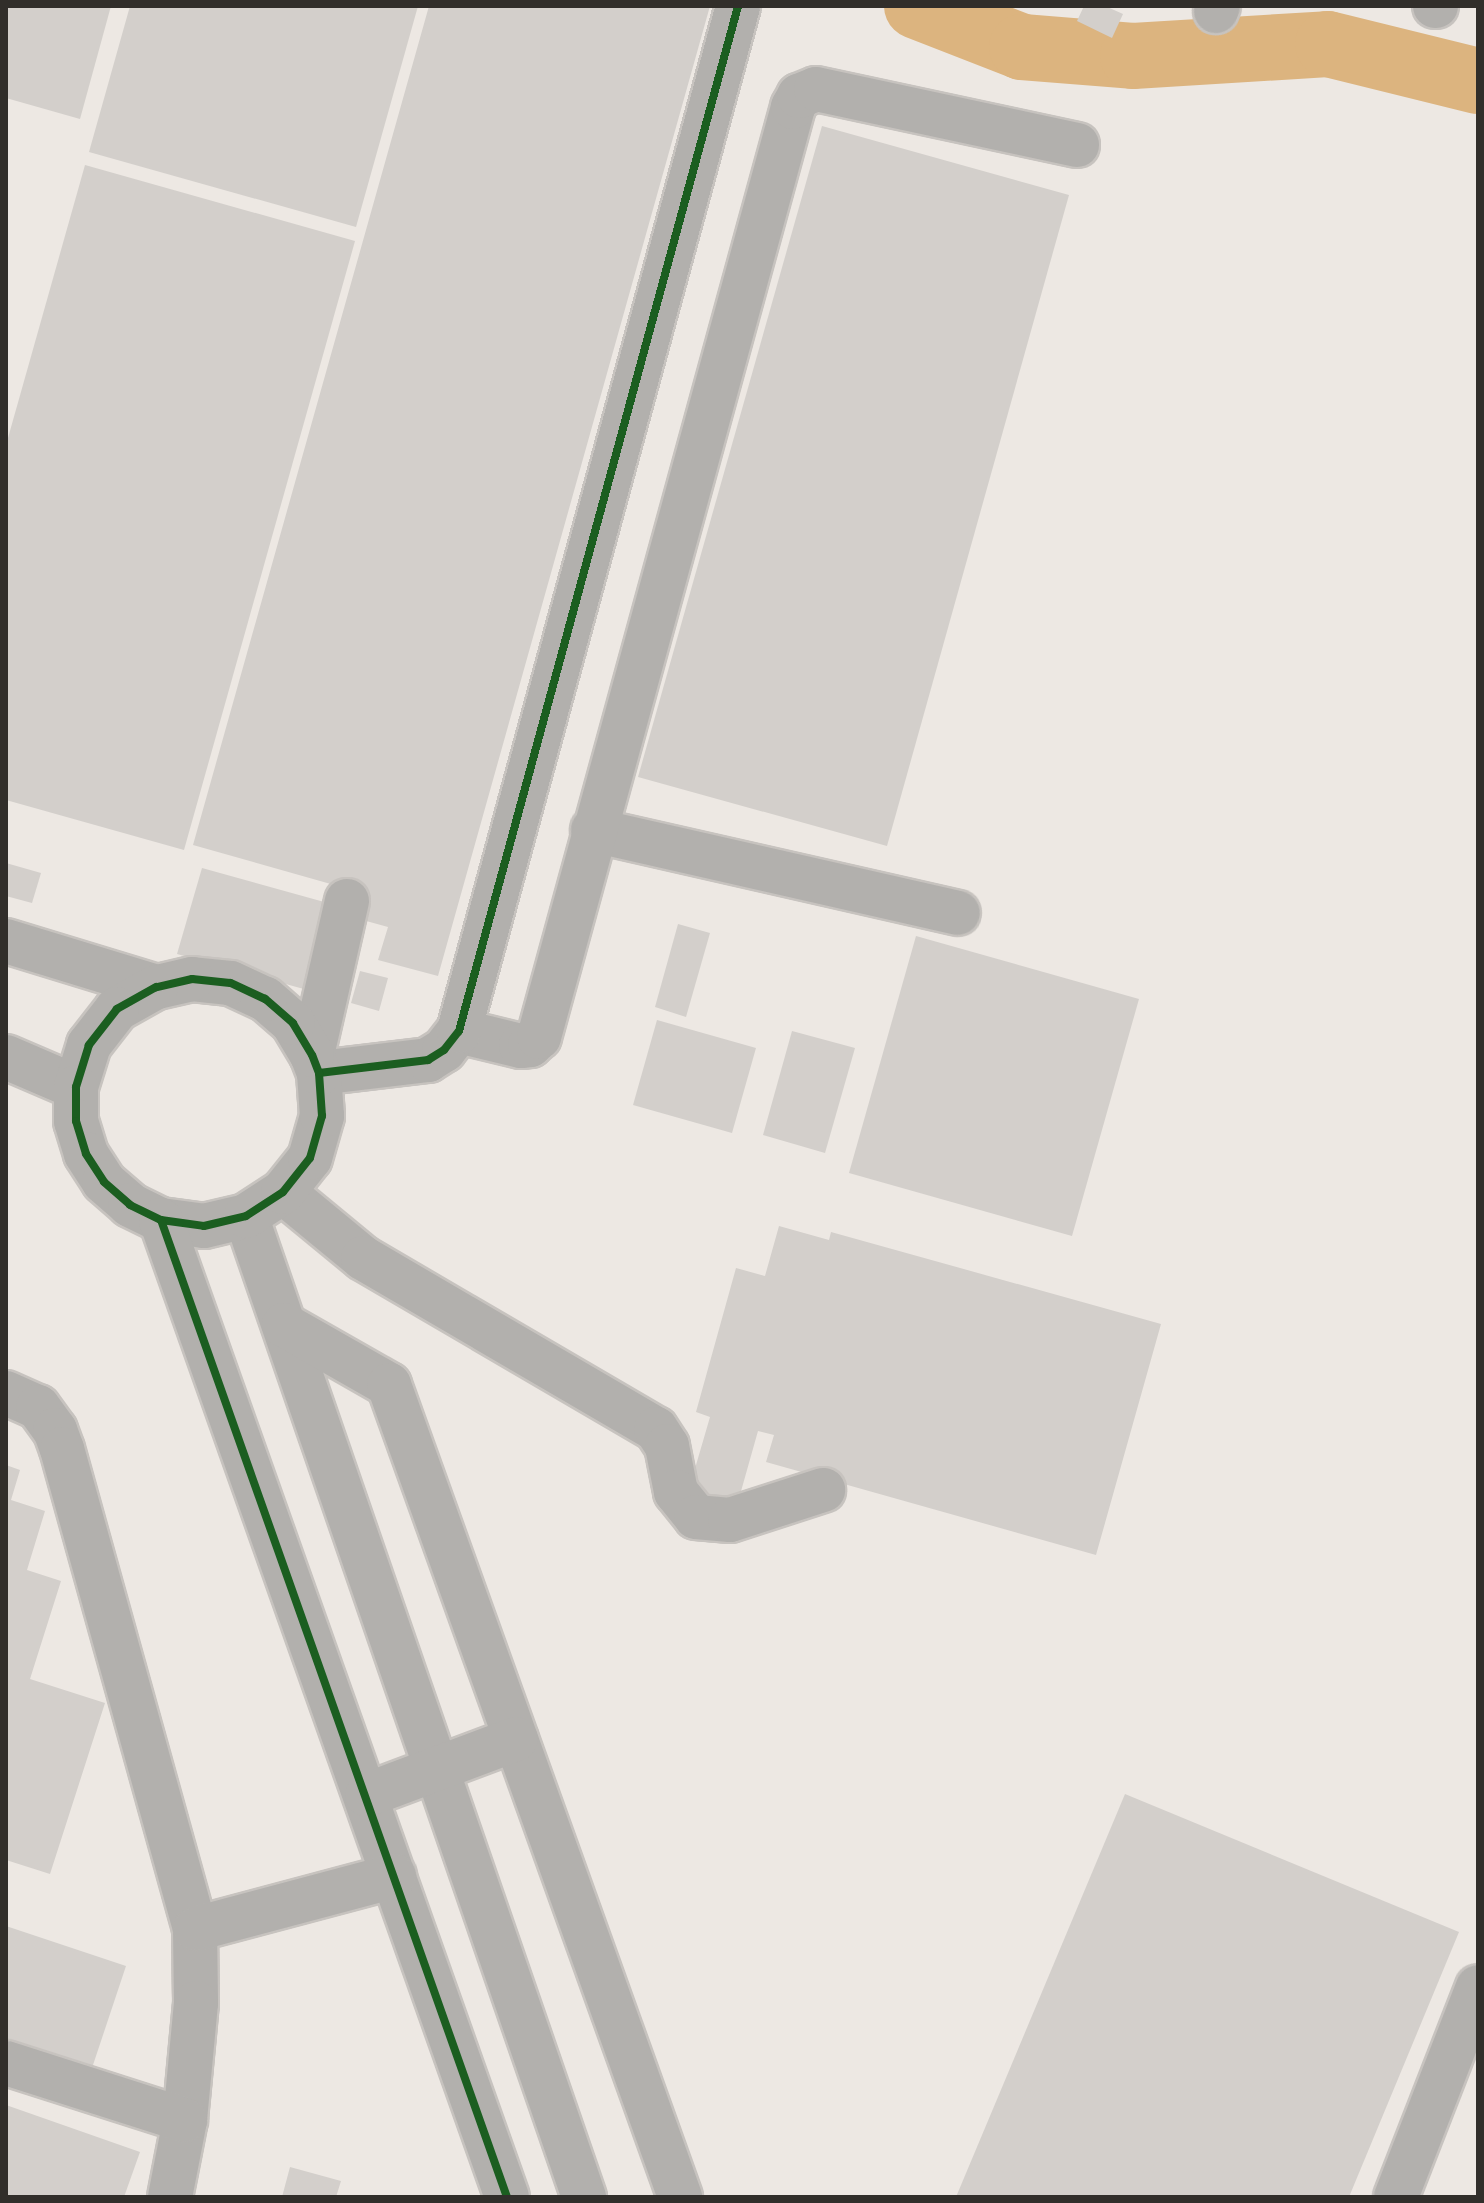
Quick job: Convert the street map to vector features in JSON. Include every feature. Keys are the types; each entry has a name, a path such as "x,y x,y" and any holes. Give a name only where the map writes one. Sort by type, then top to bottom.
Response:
{"street":[{"path":"316,1064 428,1060 444,1050 459,1031 738,6"},
{"path":"459,1031 521,1046 530,1045 539,1037 593,830 793,107 799,96 816,89 1077,145"},
{"path":"593,830 958,913"},
{"path":"316,1064 293,1023 265,999 230,983 192,979 156,987 117,1009 89,1045 76,1087 76,1121 86,1154 104,1182 130,1205 161,1220 204,1226 246,1216 283,1192 310,1158 322,1116 316,1064 347,901"},
{"path":"6,941 156,987"},
{"path":"6,1057 76,1087"},
{"path":"283,1192 363,1258 656,1429 667,1446 676,1492 696,1517 730,1520 823,1490"},
{"path":"246,1216 584,2197"},
{"path":"161,1220 507,2197"},
{"path":"284,1325 389,1385 680,2197"},
{"path":"6,1393 38,1407 55,1430 62,1449 195,1929 196,2003 185,2120 170,2197"},
{"path":"367,1795 516,1739"},
{"path":"195,1929 394,1876"},
{"path":"1396,2197 1478,1987"},
{"path":"6,2063 185,2120"}],"building":[{"path":"6,6 111,6 80,119 6,98"},
{"path":"130,6 418,6 356,227 89,152"},
{"path":"429,6 710,6 438,976 378,960 388,927 359,919 366,894 193,845"},
{"path":"1084,6 1105,6 1123,14 1112,38 1077,21"},
{"path":"822,126 1069,195 887,846 638,777"},
{"path":"85,165 355,241 184,850 6,800 6,445"},
{"path":"6,863 41,873 32,903 6,896"},
{"path":"202,868 335,905 311,991 177,954"},
{"path":"678,924 710,933 686,1017 655,1007"},
{"path":"916,936 1139,999 1072,1236 849,1173"},
{"path":"360,971 388,978 379,1011 351,1003"},
{"path":"657,1020 756,1048 732,1133 633,1105"},
{"path":"792,1031 855,1048 825,1153 763,1135"},
{"path":"779,1226 829,1240 831,1232 1161,1324 1096,1555 766,1462 774,1435 758,1431 736,1509 687,1496 710,1417 696,1412 736,1268 765,1276"},
{"path":"6,1465 20,1470 11,1500 45,1511 27,1570 61,1581 30,1679 105,1703 50,1874 6,1860"},
{"path":"1125,1794 1459,1932 1349,2197 956,2197"},
{"path":"6,1926 126,1966 89,2077 6,2049"},
{"path":"6,2105 140,2152 124,2197 6,2197"},
{"path":"290,2167 341,2181 336,2197 282,2197"}],"waterway":[{"path":"917,6 1022,47 1133,56 1328,44 1478,81"}],"cycle path":[{"path":"319,1073 428,1060 444,1050 459,1031 738,6"},
{"path":"161,1220 204,1226 246,1216 283,1192 310,1158 322,1116 319,1073 312,1055 293,1023 265,999 230,983 192,979 156,987 117,1009 89,1045 76,1087 76,1121 86,1154 104,1182 130,1205 161,1220 507,2197"}]}
